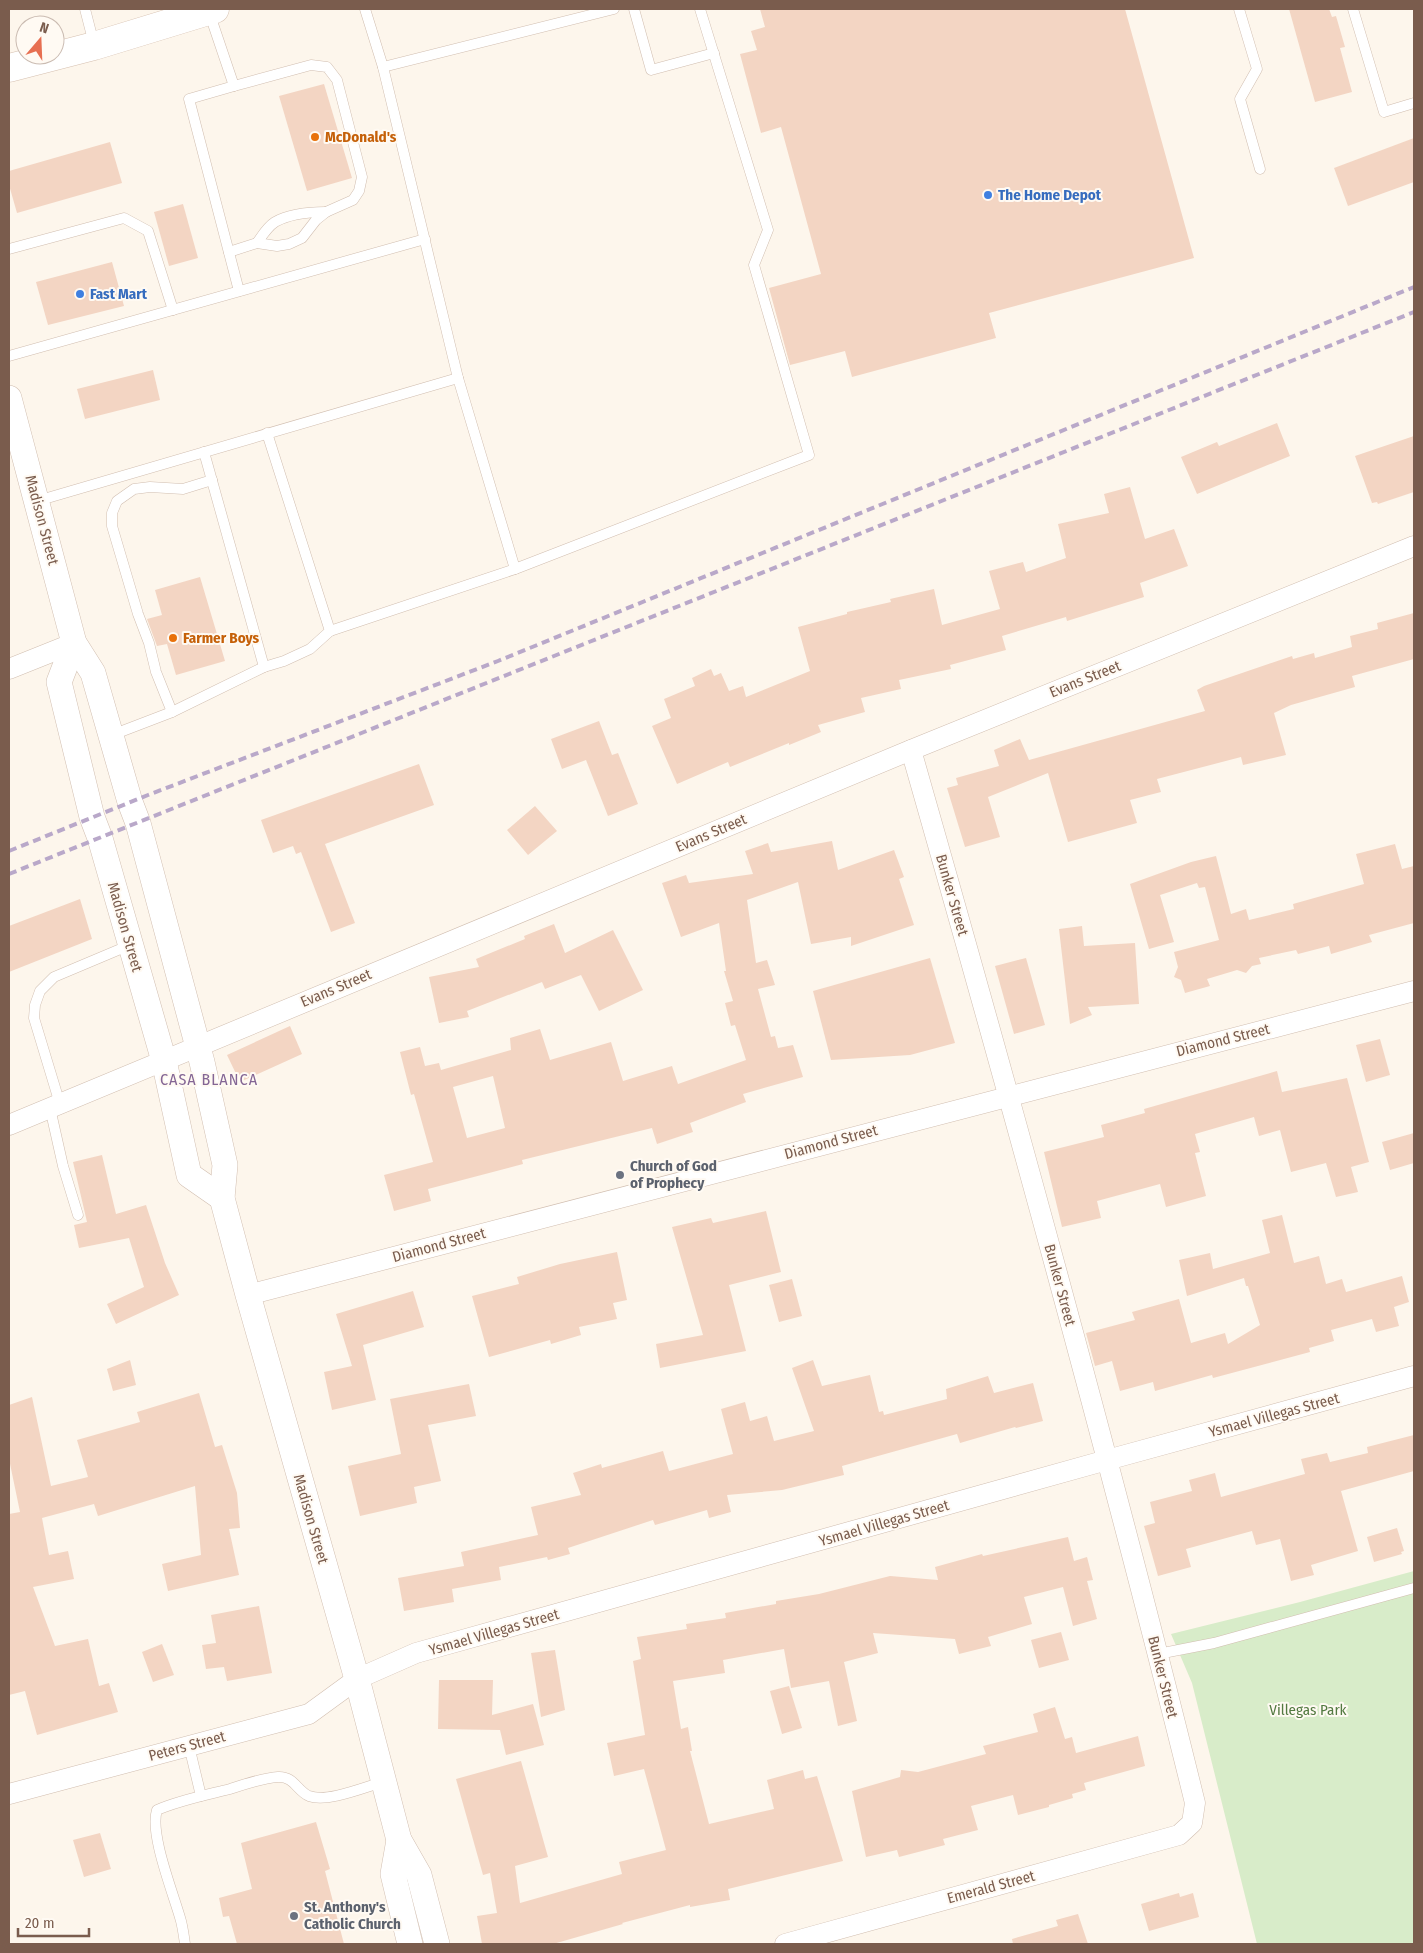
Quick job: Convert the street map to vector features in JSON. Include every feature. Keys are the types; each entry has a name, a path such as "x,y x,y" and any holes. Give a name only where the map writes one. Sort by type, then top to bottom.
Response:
{"main road":[{"path":"9,68 94,46 212,10"}],"street":[{"name":"Madison Street","path":"9,398 15,445 37,501 74,643 93,672 130,802 138,823 198,1046 225,1165 222,1198 357,1679 399,1840 419,1875 436,1944"},
{"name":"Evans Street","path":"9,1125 911,750 1414,546"},
{"name":"Madison Street","path":"74,643 59,682 92,817 100,838 164,1061 189,1176 222,1198"},
{"path":"9,669 74,643"},
{"name":"Bunker Street","path":"911,750 1010,1095 1158,1654 1195,1803 1192,1823"},
{"name":"Diamond Street","path":"248,1295 1414,991"},
{"name":"Ysmael Villegas Street","path":"357,1679 416,1653 1414,1376"},
{"name":"Peters Street","path":"9,1794 309,1714 357,1679"},
{"name":"Emerald Street","path":"786,1944 1179,1835 1192,1823"},
{"name":"Madison Street","path":"399,1840 393,1874 410,1944"}],"lane":[{"path":"85,9 94,46"},
{"path":"365,9 382,67 458,378 515,569"},
{"path":"382,67 614,9"},
{"path":"634,9 650,70 714,53"},
{"path":"112,735 172,712 264,668 310,649 330,631 515,569 809,455 754,265 768,230 700,9"},
{"path":"1239,9 1257,69 1240,99 1260,169"},
{"path":"1353,9 1384,112 1414,103"},
{"path":"212,10 234,86"},
{"path":"230,252 257,243 277,246 296,241 302,238 316,220 326,212 353,200 359,191 362,177 337,80 327,67 311,65 189,99 239,291"},
{"path":"257,243 266,230 276,222 300,214 326,212"},
{"path":"9,249 124,218 148,231 173,310"},
{"path":"9,356 425,240"},
{"path":"37,501 458,378"},
{"path":"267,434 330,631"},
{"path":"204,452 264,668"},
{"path":"172,712 156,672 149,643 138,614 112,526 112,513 117,501 134,489 150,487 183,489 212,480"},
{"path":"78,1215 63,1166 55,1106 34,1018 35,1005 40,991 54,977 130,945"},
{"path":"1158,1654 1214,1642 1414,1588"},
{"path":"189,1746 201,1796"},
{"path":"185,1944 181,1922 158,1844 154,1817 157,1810 201,1796 279,1777 295,1783 310,1797 320,1798 336,1796 384,1782"}],"green space":[{"name":"Villegas Park","path":"1414,1571 1414,1944 1257,1944 1192,1683 1171,1634"}],"building":[{"name":"The Home Depot","path":"760,9 1125,9 1194,258 989,313 996,338 852,377 845,351 790,365 769,288 821,274 781,127 761,133 740,54 757,50 751,31 765,27"},
{"path":"1289,9 1329,9 1332,17 1336,16 1345,47 1340,48 1352,92 1315,102"},
{"name":"McDonald's","path":"324,84 352,178 307,191 279,96"},
{"path":"1414,138 1414,182 1348,206 1334,168"},
{"path":"110,142 122,183 17,213 9,185 9,171"},
{"path":"183,204 198,258 169,266 154,212"},
{"name":"Fast Mart","path":"112,262 124,306 48,325 36,282"},
{"path":"153,370 160,400 85,419 77,389"},
{"path":"1277,423 1290,456 1197,494 1181,457 1217,442 1219,446"},
{"path":"1414,436 1414,492 1378,504 1377,502 1372,503 1355,456"},
{"path":"1130,487 1145,539 1174,529 1188,566 1140,583 1144,597 1067,621 1066,617 1002,636 1006,650 950,665 951,669 899,680 901,689 861,698 865,712 818,725 821,732 730,767 728,762 677,784 652,726 671,718 664,699 695,686 692,678 711,669 714,676 721,673 729,691 743,686 746,697 810,671 798,627 847,614 847,612 891,602 890,599 934,589 942,625 1000,609 989,571 1023,562 1026,572 1066,558 1058,524 1109,513 1104,494"},
{"path":"200,577 225,661 176,675 167,644 157,646 147,619 162,615 155,590"},
{"path":"1414,613 1414,659 1352,676 1355,687 1291,705 1274,713 1286,755 1243,765 1241,757 1157,779 1161,792 1130,800 1137,823 1068,842 1048,773 988,797 1000,837 965,847 947,788 958,785 956,778 999,766 994,750 1020,739 1029,760 1205,711 1197,690 1204,686 1292,656 1293,659 1314,653 1315,658 1352,647 1350,636 1378,629 1377,623"},
{"path":"599,721 612,755 618,753 638,804 608,816 586,760 562,769 551,739"},
{"path":"419,764 434,805 325,844 355,923 331,932 301,852 296,854 293,846 273,853 261,820"},
{"path":"535,806 557,831 528,855 507,830"},
{"path":"832,841 838,870 894,850 904,877 899,879 914,925 851,946 851,937 811,944 798,882 747,900 756,963 767,960 775,985 758,989 771,1037 775,1036 778,1048 793,1045 803,1077 743,1094 746,1102 690,1123 693,1132 657,1144 652,1128 522,1160 523,1164 428,1189 431,1201 394,1211 384,1175 433,1162 414,1094 411,1095 400,1052 420,1047 425,1066 439,1063 441,1070 511,1050 510,1038 540,1029 550,1060 611,1042 623,1081 672,1066 678,1084 746,1060 735,1025 731,1026 725,1003 733,1001 724,971 726,971 719,923 681,937 662,883 686,875 689,883 753,874 745,851 768,843 771,852","holes":["493,1076 505,1128 467,1138 453,1087"]},
{"path":"1395,844 1402,869 1414,866 1414,923 1369,935 1372,942 1331,954 1329,946 1298,954 1296,950 1259,958 1261,964 1252,966 1246,973 1237,970 1207,979 1210,986 1185,993 1181,980 1174,977 1178,967 1174,952 1219,940 1205,887 1199,888 1197,883 1160,895 1174,942 1149,949 1130,884 1191,862 1216,856 1231,914 1246,909 1249,920 1294,909 1293,904 1364,884 1356,854"},
{"path":"80,899 92,939 9,972 9,926"},
{"path":"554,924 565,953 613,930 643,990 599,1011 581,975 545,989 542,982 467,1011 469,1017 439,1023 429,977 479,967 476,959 525,939 524,936"},
{"path":"1082,926 1084,946 1135,943 1139,1004 1088,1007 1092,1015 1070,1024 1059,929"},
{"path":"930,958 955,1043 910,1055 831,1060 813,991"},
{"path":"1026,958 1045,1025 1014,1034 995,966"},
{"path":"290,1026 302,1054 240,1082 227,1055"},
{"path":"1380,1039 1390,1075 1366,1082 1356,1045"},
{"path":"1277,1071 1282,1092 1347,1078 1369,1162 1351,1167 1358,1192 1336,1197 1326,1163 1291,1172 1280,1130 1259,1136 1254,1117 1195,1134 1200,1152 1195,1153 1206,1196 1166,1207 1160,1184 1097,1201 1101,1218 1062,1227 1044,1152 1104,1137 1101,1125 1145,1113 1144,1109"},
{"path":"1414,1133 1414,1163 1390,1170 1382,1142"},
{"path":"102,1155 116,1214 146,1205 165,1263 179,1295 116,1324 107,1304 144,1287 129,1238 79,1248 74,1225 87,1222 73,1162"},
{"path":"766,1211 781,1272 729,1285 746,1351 660,1368 656,1344 703,1335 672,1227 711,1218 713,1223"},
{"path":"1282,1215 1294,1263 1319,1256 1326,1284 1342,1279 1346,1292 1402,1276 1409,1302 1394,1307 1399,1326 1376,1332 1372,1319 1331,1330 1334,1341 1309,1348 1310,1352 1213,1378 1212,1375 1155,1391 1153,1382 1120,1391 1112,1361 1095,1366 1086,1333 1135,1320 1132,1312 1179,1299 1191,1343 1225,1333 1228,1344 1260,1325 1244,1278 1187,1296 1179,1260 1210,1253 1213,1269 1270,1253 1262,1220"},
{"path":"617,1252 627,1300 613,1303 617,1319 579,1327 581,1335 551,1344 550,1340 489,1357 472,1296 519,1284 517,1277 560,1264"},
{"path":"792,1279 802,1316 779,1322 769,1285"},
{"path":"413,1291 424,1327 363,1345 376,1400 332,1410 324,1372 352,1366 336,1314"},
{"path":"130,1360 136,1385 113,1391 107,1369"},
{"path":"813,1360 822,1386 870,1375 879,1412 883,1411 884,1415 947,1399 946,1389 988,1376 994,1393 1033,1383 1043,1421 960,1443 957,1434 842,1466 844,1475 782,1490 727,1495 731,1512 709,1518 707,1510 655,1525 653,1520 568,1548 570,1554 548,1560 547,1557 499,1567 501,1580 452,1589 454,1602 404,1611 398,1578 464,1566 461,1552 538,1535 531,1507 581,1495 573,1473 601,1464 602,1468 663,1451 669,1471 733,1454 721,1409 745,1402 750,1421 767,1416 774,1441 814,1431 792,1368"},
{"path":"469,1384 476,1416 428,1425 441,1481 414,1487 417,1503 360,1516 348,1466 401,1454 390,1399"},
{"path":"199,1393 215,1447 222,1445 237,1493 240,1528 229,1529 239,1575 168,1591 162,1564 201,1555 195,1486 98,1516 94,1504 42,1518 49,1555 68,1551 74,1579 33,1587 55,1646 88,1639 99,1686 109,1683 118,1712 37,1735 25,1691 9,1695 9,1514 20,1512 9,1459 9,1405 32,1397 51,1486 88,1477 77,1440 140,1422 137,1412"},
{"path":"1414,1435 1414,1471 1341,1491 1358,1551 1311,1565 1314,1575 1291,1581 1280,1539 1256,1545 1252,1531 1186,1549 1191,1567 1158,1576 1144,1526 1155,1523 1150,1502 1192,1491 1189,1480 1215,1473 1221,1497 1305,1474 1301,1459 1327,1453 1330,1462 1368,1453 1367,1447"},
{"path":"1397,1528 1404,1551 1401,1552 1402,1554 1374,1562 1367,1537"},
{"path":"1068,1537 1074,1561 1087,1557 1093,1580 1087,1581 1097,1619 1073,1626 1063,1587 1024,1597 1032,1624 988,1637 991,1646 959,1654 955,1639 873,1633 878,1653 844,1662 857,1721 838,1726 829,1681 791,1688 784,1649 723,1660 725,1673 673,1681 681,1729 688,1727 692,1751 690,1751 709,1824 774,1809 767,1780 803,1770 805,1779 817,1776 843,1861 728,1889 730,1900 690,1907 690,1905 553,1944 482,1944 477,1916 497,1913 490,1873 483,1875 456,1779 521,1761 548,1857 515,1866 520,1903 622,1874 619,1862 666,1850 644,1769 614,1776 607,1743 645,1735 633,1661 641,1659 637,1637 687,1629 686,1624 726,1618 725,1613 776,1604 776,1601 819,1594 890,1576 938,1580 935,1567 982,1554 983,1556"},
{"path":"259,1606 272,1673 227,1681 224,1667 206,1669 202,1645 216,1643 211,1615"},
{"path":"1061,1632 1069,1660 1039,1668 1031,1640"},
{"path":"162,1644 174,1675 153,1682 142,1652"},
{"path":"555,1650 565,1710 541,1717 531,1653"},
{"path":"439,1680 493,1680 492,1715 533,1704 544,1745 506,1755 500,1730 438,1729"},
{"path":"789,1686 802,1728 782,1734 770,1691"},
{"path":"1055,1707 1065,1739 1072,1737 1076,1753 1138,1736 1145,1766 1084,1783 1086,1790 1072,1794 1073,1798 1049,1805 1049,1807 1018,1815 1013,1795 971,1806 978,1830 943,1839 945,1845 899,1857 897,1850 866,1857 852,1791 900,1777 901,1770 918,1772 986,1754 983,1746 1038,1732 1033,1714"},
{"path":"316,1822 330,1869 325,1871 344,1944 237,1944 229,1916 223,1917 219,1898 252,1889 241,1843"},
{"path":"100,1833 111,1869 84,1877 73,1840"},
{"path":"1179,1893 1180,1897 1193,1893 1199,1917 1149,1931 1141,1904"},
{"path":"1078,1914 1088,1944 1013,1944 1012,1939 1058,1926 1056,1920"}],"railway":[{"path":"9,851 148,795 498,661 1414,287"},
{"path":"9,874 1414,312"}],"place":[{"name":"McDonald's","path":"315,137"},
{"name":"The Home Depot","path":"988,195"},
{"name":"Fast Mart","path":"80,294"},
{"name":"Farmer Boys","path":"173,638"},
{"name":"Church of God of Prophecy","path":"620,1175"},
{"name":"St. Anthony's Catholic Church","path":"294,1916"}],"district":[{"name":"CASA BLANCA","path":"209,1079"}]}
